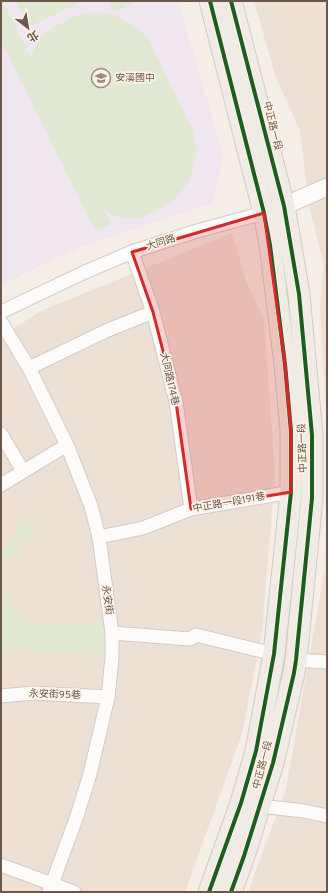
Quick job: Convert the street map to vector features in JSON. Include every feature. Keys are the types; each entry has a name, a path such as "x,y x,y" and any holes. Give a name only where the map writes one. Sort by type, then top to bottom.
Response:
{"main road":[{"name":"中正路一段","path":"209,892 241,803 250,773 256,751 274,654 290,492 291,431 285,364 264,213 210,1"},
{"name":"中正路一段","path":"231,1 284,206 299,294 312,435 312,498 294,673 273,763 231,892"}],"street":[{"name":"大同路","path":"1,312 132,252 197,231 264,213 327,187"},
{"name":"大同路174巷","path":"132,252 153,312 176,402 191,509"},
{"path":"29,368 108,330 153,312"},
{"name":"永安街","path":"1,322 29,368 67,445 91,506 99,537 112,633 112,658 108,697 90,774 77,816 51,888"},
{"path":"1,434 23,471"},
{"path":"1,485 67,445"},
{"name":"中正路一段191巷","path":"99,537 143,528 191,509 290,492"},
{"path":"112,633 190,639 196,635 274,654"},
{"path":"296,660 327,662"},
{"name":"永安街95巷","path":"1,696 32,693 108,697"},
{"path":"260,806 304,811 327,816"},
{"path":"1,865 51,888 74,892"}],"highlighted area":[{"path":"264,213 285,364 291,431 291,492 191,509 176,402 153,312 132,252"}],"shaded area":[{"name":"安溪國中","path":"1,1 178,1 223,155 213,203 78,248 1,285"},
{"path":"254,1 327,1 327,181 307,191 300,130 276,78"},
{"path":"327,194 327,432 320,306 324,265 308,202"},
{"path":"232,233 246,281 264,319 275,474 262,632 242,734 185,892 1,892 1,336 43,310"},
{"path":"327,491 327,892 248,892 286,789 325,568"}],"green space":[{"path":"1,1 3,1 31,58 38,41 47,32 65,21 77,16 88,14 110,14 129,23 148,38 193,130 196,145 195,162 190,178 180,194 164,206 137,218 121,218 104,210 111,224 95,231 1,40"},
{"path":"16,1 82,1 29,27"},
{"path":"109,1 137,1 114,12"},
{"path":"25,521 35,529 31,541 18,543 20,556 5,558 6,602 29,624 104,623 104,655 5,648 1,674 1,551"}],"cycle path":[{"path":"209,892 241,803 256,751 274,654 291,492 291,431 285,364 270,245 264,213 210,1"},
{"path":"231,1 284,206 299,294 312,435 312,498 294,673 273,763 244,856 231,892"}],"place":[{"name":"安溪國中","path":"101,78"}]}
